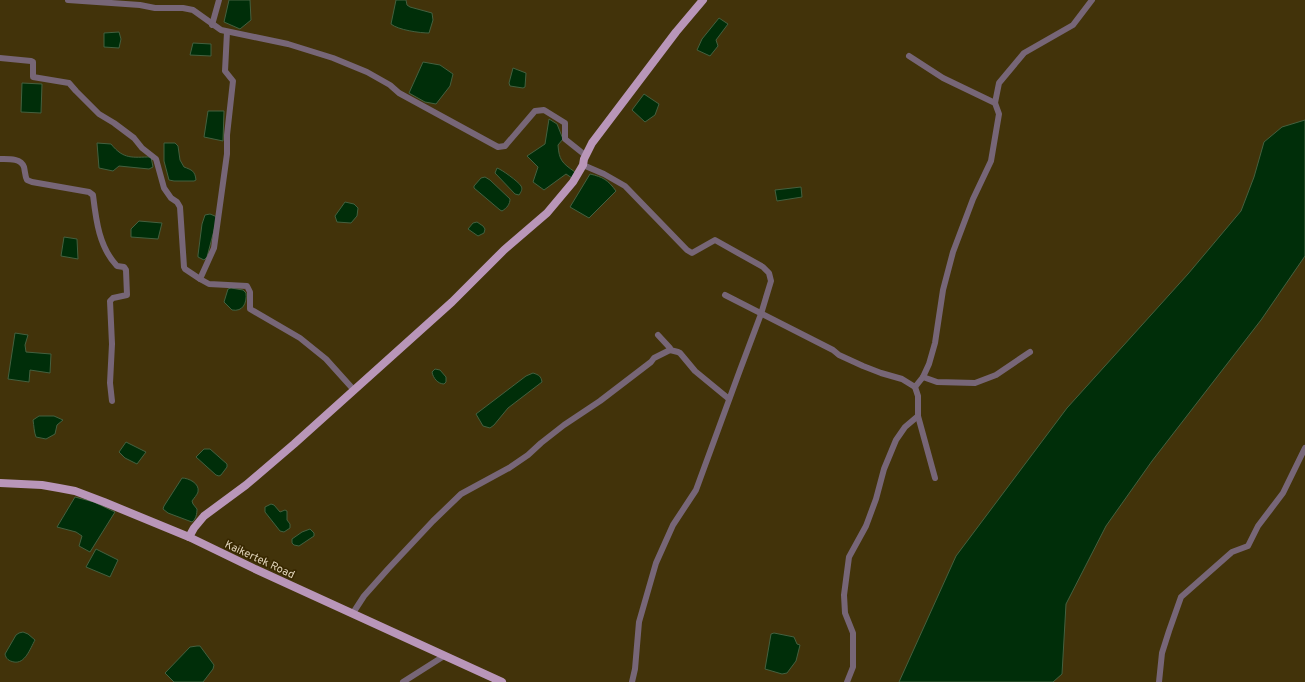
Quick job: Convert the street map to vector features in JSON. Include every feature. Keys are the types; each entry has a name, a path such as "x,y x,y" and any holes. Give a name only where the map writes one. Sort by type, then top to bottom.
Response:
{"main road":[{"path":"189,537 204,516 246,485 452,302 504,250 546,213 573,182 583,165 585,155 596,137 701,1"},
{"name":"Kaikertek Road","path":"0,483 42,485 75,491 104,502 189,537 262,573 353,613 502,682"}],"street":[{"path":"68,0 193,10 221,30 288,44 333,58 367,72 390,85 399,93 498,147 505,146 535,111 544,110 564,123 565,139 585,155"},
{"path":"212,25 219,0"},
{"path":"915,387 923,377 929,364 943,290 953,252 991,161 999,114 995,103 999,84 1024,53 1073,25 1092,0"},
{"path":"200,279 214,248 227,154 227,135 233,81 225,72 227,32"},
{"path":"909,56 943,78 995,103"},
{"path":"0,58 31,60 33,62 33,77 69,83 99,114 114,122 134,138 142,148 156,159 164,188 171,198 178,202 180,207 185,269 209,284 247,286 250,292 250,309 300,338 326,359 353,389"},
{"path":"0,159 16,160 21,162 24,166 27,180 32,182 89,192 93,195 96,222 106,250 117,266 124,267 126,270 126,295 113,298 110,301 112,344 110,383 112,401"},
{"path":"583,165 604,174 625,186 687,250 692,253 715,240 763,267 769,272 771,281 761,314 696,490 673,525 656,563 639,622 635,669 632,682"},
{"path":"725,294 839,354 881,373 902,379 915,387 918,396 918,416 935,478"},
{"path":"658,335 670,348 670,350"},
{"path":"353,613 364,596 388,569 438,516 462,494 509,468 528,455 564,425 600,401 651,362 654,358 670,350 678,352 695,371 729,399"},
{"path":"923,377 937,382 976,383 996,375 1030,352"},
{"path":"847,682 853,667 853,633 845,613 844,595 849,557 866,526 876,499 884,469 896,440 905,427 918,416"},
{"path":"1160,682 1162,653 1181,597 1232,552 1248,546 1258,526 1283,493 1305,448"},
{"path":"403,682 444,656"}],"shaded area":[{"path":"229,0 250,0 251,20 240,29 224,22"},
{"path":"396,0 406,0 407,5 410,7 432,13 433,20 429,33 415,32 391,24"},
{"path":"719,18 728,24 716,40 718,46 710,56 697,50 702,39"},
{"path":"119,32 121,39 119,48 104,47 104,33"},
{"path":"193,43 211,44 211,56 190,55"},
{"path":"423,62 440,65 453,74 450,86 436,104 425,102 409,93"},
{"path":"513,68 526,73 525,87 510,86 509,83"},
{"path":"22,83 42,84 41,113 21,112"},
{"path":"644,94 659,104 655,115 645,122 632,110"},
{"path":"208,111 224,111 223,141 204,137"},
{"path":"549,119 557,124 563,139 558,145 560,158 575,172 572,178 566,174 544,190 533,182 538,167 527,156 545,144"},
{"path":"1305,120 1305,256 1261,320 1152,461 1106,526 1066,604 1062,674 1053,682 899,682 956,556 1067,408 1188,274 1241,211 1254,177 1264,142 1282,127"},
{"path":"97,143 111,144 124,155 133,157 151,157 153,167 149,169 119,166 113,171 99,168"},
{"path":"164,143 175,143 178,146 180,160 184,167 194,173 196,180 169,180 164,161"},
{"path":"497,168 520,184 522,189 519,195 515,194 495,173"},
{"path":"590,174 605,180 616,191 589,218 570,207"},
{"path":"485,177 510,199 508,206 502,211 474,188 481,178"},
{"path":"801,187 802,197 777,201 775,190"},
{"path":"345,202 354,204 358,208 357,216 351,223 337,222 335,216"},
{"path":"210,214 215,216 217,219 207,257 204,260 198,257 202,224 205,215"},
{"path":"139,221 162,223 158,239 131,237 131,229"},
{"path":"477,222 485,229 484,233 478,236 468,229 473,223"},
{"path":"64,237 77,239 78,259 61,256"},
{"path":"228,289 243,290 246,293 244,306 239,310 232,310 224,302"},
{"path":"15,333 28,335 25,345 26,352 51,354 50,373 30,370 29,382 8,379"},
{"path":"435,369 440,370 446,377 446,382 444,384 438,382 435,378 432,372"},
{"path":"533,373 537,374 541,378 542,382 508,408 490,428 483,426 476,414 526,376"},
{"path":"39,416 54,416 63,420 57,425 55,434 46,439 36,437 35,435 33,420"},
{"path":"126,442 146,452 137,464 125,458 119,452"},
{"path":"204,449 210,449 227,464 227,467 221,475 216,475 196,457"},
{"path":"182,478 193,482 198,489 198,493 192,501 197,509 196,516 192,522 168,513 163,509"},
{"path":"75,497 94,502 115,512 90,552 79,546 82,536 76,532 57,527"},
{"path":"271,504 274,505 280,512 285,510 287,511 287,520 290,524 290,528 284,532 280,531 265,512 265,507"},
{"path":"310,529 314,533 314,536 299,546 292,543 292,539 302,532"},
{"path":"96,549 118,560 110,577 86,567"},
{"path":"23,632 35,640 21,661 11,661 5,654 16,635"},
{"path":"774,633 794,637 797,644 800,645 796,661 787,673 782,674 765,669 771,634"},
{"path":"200,646 214,665 213,669 203,682 174,682 165,673 190,647"}]}
